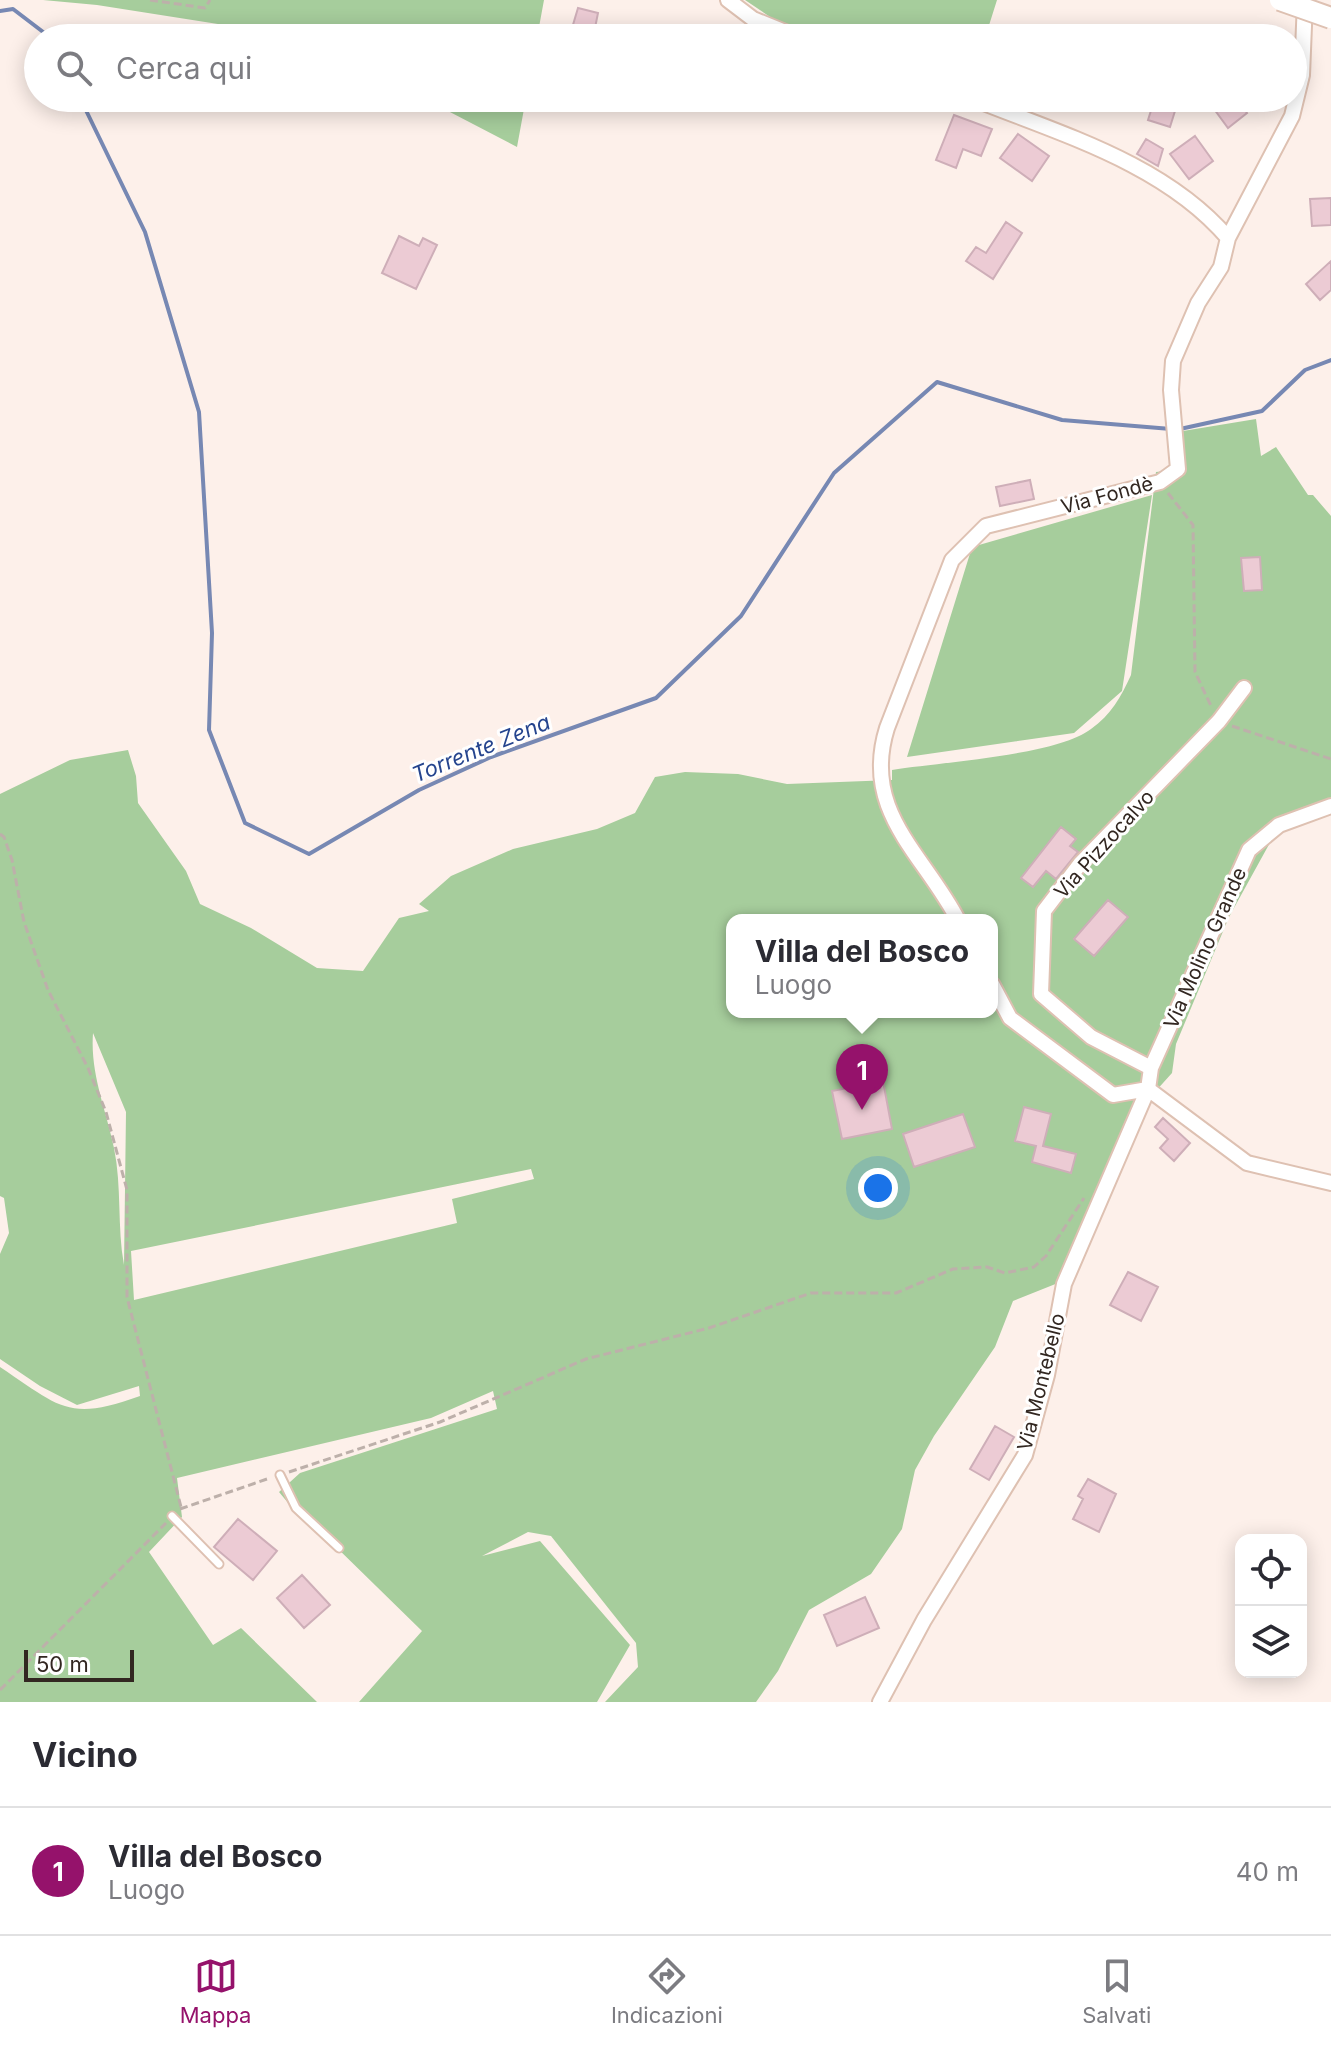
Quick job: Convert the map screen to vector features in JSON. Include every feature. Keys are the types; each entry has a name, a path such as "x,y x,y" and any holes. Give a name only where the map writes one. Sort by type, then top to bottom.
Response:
{"main road":[{"path":"1280,0 1331,18"}],"street":[{"path":"728,0 753,19 765,24"},
{"name":"Via Fondè","path":"1304,24 1305,0"},
{"path":"1006,112 1094,147 1170,185 1203,209 1228,238"},
{"name":"Via Fondè","path":"954,914 890,817 879,782 881,747 887,728 952,560 986,526 1160,482 1178,469 1171,390 1173,361 1198,303 1221,267 1228,238 1293,112"},
{"name":"Via Pizzocalvo","path":"1151,1068 1091,1037 1041,994 1044,911 1080,864 1219,721 1244,688"},
{"name":"Via Molino Grande","path":"1148,1089 1151,1068 1249,850 1279,825 1331,806"},
{"path":"998,995 1010,1018 1113,1095 1148,1089 1247,1163 1331,1183"},
{"name":"Via Montebello","path":"880,1702 924,1620 1025,1455 1047,1375 1064,1284 1148,1089"}],"lane":[{"path":"280,1475 296,1508 339,1548"},
{"path":"172,1516 219,1564"}],"path":[{"path":"150,0 205,8 210,0"},
{"path":"1160,482 1193,525 1195,672 1219,721 1331,759"},
{"path":"0,834 12,860 24,922 48,990 88,1068 110,1125 127,1190 127,1297 181,1507"},
{"path":"0,1690 181,1507 440,1422 586,1359 709,1328 811,1293 896,1293 953,1269 987,1267 1005,1273 1034,1267 1046,1256 1081,1200 1106,1188"}],"green space":[{"path":"43,0 544,0 540,24 218,24"},
{"path":"745,0 997,0 989,24 781,24"},
{"path":"450,112 523,112 517,147"},
{"path":"1256,419 1261,456 1276,447 1308,495 1313,495 1331,516 1331,808 1293,822 1272,839 1229,917 1176,1044 1172,1073 1136,1113 1073,1277 1013,1301 995,1347 934,1436 915,1470 902,1529 871,1574 809,1610 778,1671 756,1702 605,1702 638,1667 636,1643 551,1536 528,1532 482,1556 540,1541 630,1645 597,1702 359,1702 422,1631 331,1542 304,1522 279,1492 300,1473 497,1409 493,1391 431,1418 177,1478 182,1517 149,1552 213,1645 241,1628 317,1702 0,1702 0,1367 52,1401 80,1409 116,1404 140,1396 139,1386 77,1405 40,1386 0,1359 0,1254 9,1233 4,1198 0,1196 0,794 70,760 128,750 136,776 138,803 186,871 200,904 251,928 317,968 363,971 399,918 429,911 419,904 451,876 513,849 597,829 635,813 655,777 685,772 738,774 787,784 892,780 892,770 1025,752 1074,738 1091,729 1115,705 1131,675 1156,472 1185,469 1183,431","holes":["93,1033 126,1112 124,1265 116,1163 96,1077","531,1169 534,1179 452,1199 457,1223 134,1300 131,1251"]},
{"path":"1152,495 1122,691 1074,733 907,757 972,547"}],"building":[{"path":"578,8 598,13 596,24 573,24"},
{"path":"1151,112 1175,112 1170,127 1148,120"},
{"path":"1216,112 1246,112 1247,113 1228,128"},
{"path":"954,115 992,129 981,156 963,149 956,168 936,160"},
{"path":"1018,134 1049,156 1032,181 1000,158"},
{"path":"1195,136 1213,161 1189,179 1170,154"},
{"path":"1146,139 1163,149 1158,166 1137,154"},
{"path":"1331,198 1331,225 1312,226 1310,199"},
{"path":"1006,222 1022,233 993,279 966,261 976,247 986,253"},
{"path":"399,236 419,246 423,238 437,245 416,289 382,273"},
{"path":"1331,261 1331,290 1320,300 1306,284"},
{"path":"1030,480 1034,499 1000,506 996,487"},
{"path":"1260,557 1262,590 1244,591 1241,558"},
{"path":"1061,827 1076,839 1070,846 1078,852 1056,879 1046,871 1033,887 1021,878"},
{"path":"1108,900 1128,917 1094,956 1074,939"},
{"path":"883,1081 892,1129 842,1139 832,1091"},
{"path":"1024,1107 1051,1114 1043,1146 1076,1154 1071,1173 1032,1162 1036,1146 1015,1141"},
{"path":"963,1114 975,1147 914,1167 903,1134"},
{"path":"1163,1118 1190,1143 1174,1161 1160,1148 1168,1139 1155,1127"},
{"path":"1128,1272 1158,1287 1141,1321 1110,1305"},
{"path":"995,1426 1014,1437 989,1480 970,1469"},
{"path":"1088,1479 1116,1494 1099,1532 1073,1519 1083,1499 1078,1496"},
{"path":"238,1519 277,1551 253,1580 214,1547"},
{"path":"302,1575 330,1605 304,1628 277,1598"},
{"path":"865,1597 879,1628 837,1646 824,1615"}],"waterway":[{"name":"Torrente Zena","path":"0,11 13,9 33,24"},
{"name":"Torrente Zena","path":"87,112 145,232 199,412 212,633 209,730 245,823 309,854 419,790 491,757 656,698 741,616 834,473 937,382 1062,420 1171,429"},
{"name":"Torrente Zena","path":"1180,429 1262,411 1305,370 1331,360"}],"place":[{"name":"Villa del Bosco","path":"862,1110"}]}
